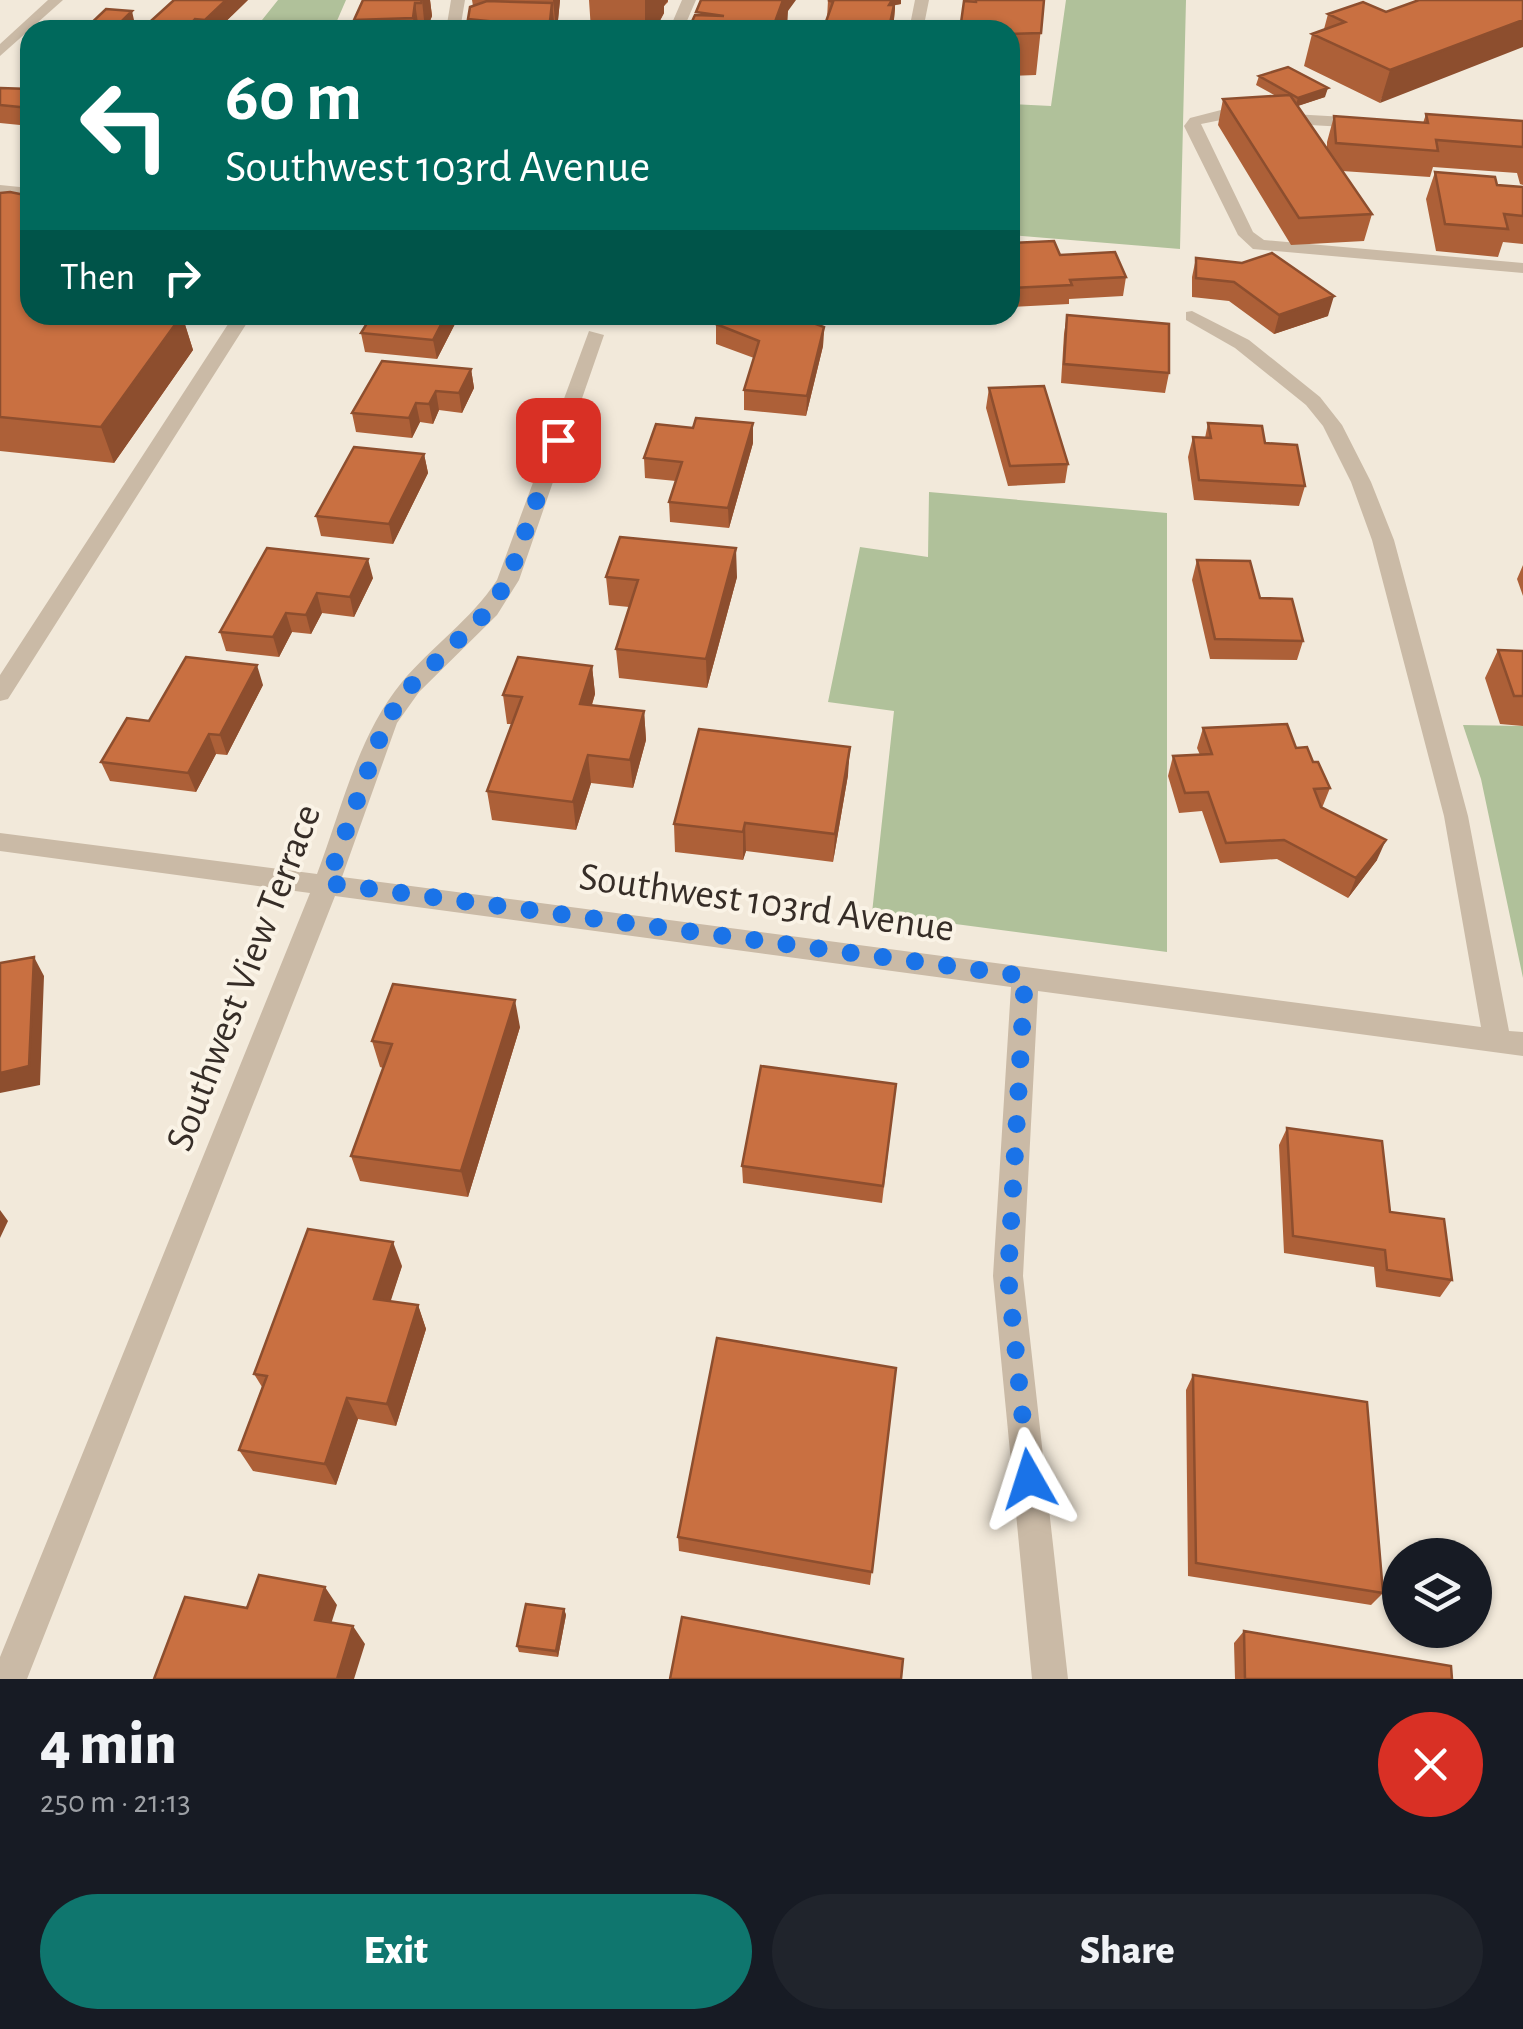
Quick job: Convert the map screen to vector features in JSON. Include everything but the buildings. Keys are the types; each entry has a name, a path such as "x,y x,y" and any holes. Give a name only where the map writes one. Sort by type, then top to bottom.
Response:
{"street":[{"path":"34,20 56,0"},
{"path":"0,32 20,33"},
{"path":"0,52 20,33"},
{"path":"1382,125 1221,115 1195,120 1192,126 1246,235 1259,245 1523,268"},
{"path":"1192,316 1242,344 1314,401 1332,425 1361,482 1382,540 1456,816 1510,1042"},
{"path":"0,692 237,325"},
{"name":"Southwest View Terrace","path":"9,1679 327,883 386,721 411,686 489,610 508,580 596,335"},
{"name":"Southwest 103rd Avenue","path":"0,842 1510,1042"},
{"path":"1025,976 1008,1276 1050,1679"}],"green space":[{"path":"278,0 346,0 337,20 262,20"},
{"path":"1066,0 1186,0 1180,249 1020,236 1020,104 1051,106"},
{"path":"929,492 1167,513 1167,952 872,913 894,711 828,702 860,547 928,557"},
{"path":"1463,725 1523,726 1523,978 1481,779"}],"route":[{"path":"558,440 508,580 464,639 411,686 386,721 327,883 1025,976 1008,1276 1029,1479"}]}
